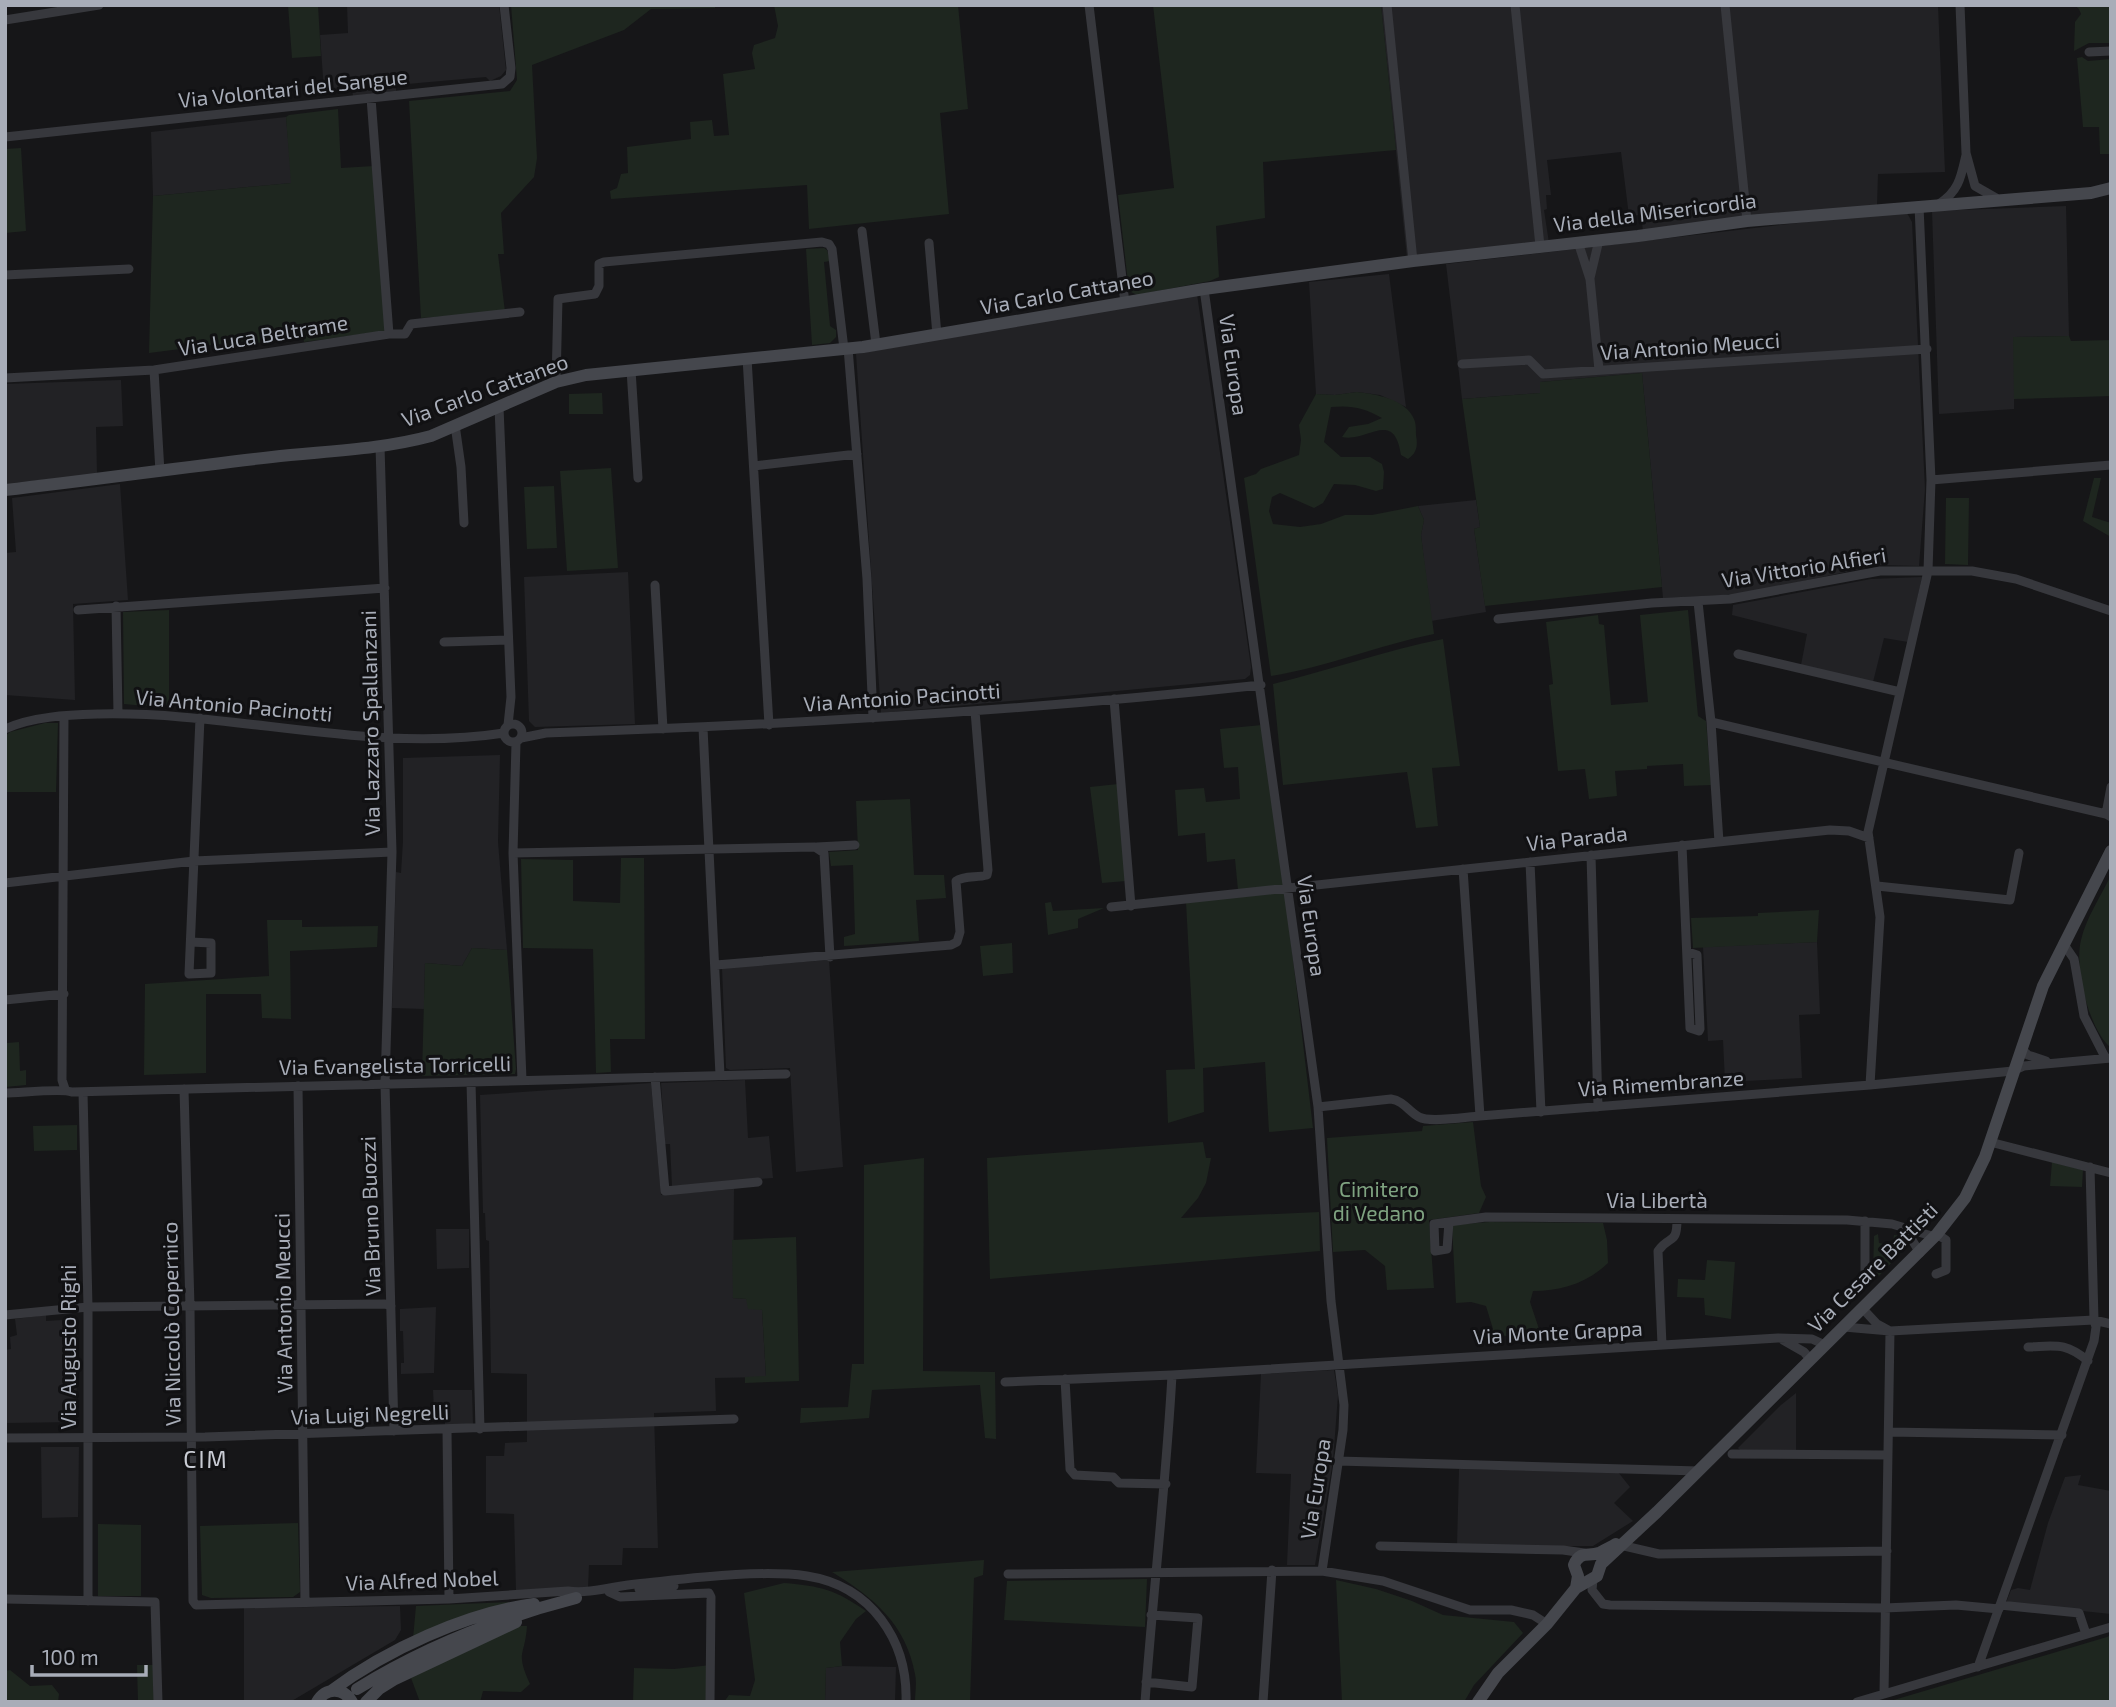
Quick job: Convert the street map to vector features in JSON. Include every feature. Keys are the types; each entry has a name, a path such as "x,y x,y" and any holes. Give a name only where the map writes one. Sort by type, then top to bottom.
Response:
{"street":[{"path":"5,20 60,8 99,5"},
{"name":"Via Volontari del Sangue","path":"5,137 502,84 510,77 511,68 504,5"},
{"path":"1089,5 1125,303"},
{"path":"1387,5 1413,261"},
{"path":"1515,5 1540,246"},
{"path":"1725,5 1747,221"},
{"path":"1960,5 1966,153 1975,186 1987,195 2001,200"},
{"path":"2089,52 2111,51"},
{"path":"371,98 389,334"},
{"path":"1939,204 1959,186 1966,153"},
{"path":"1968,202 1972,177"},
{"path":"1961,179 1968,202"},
{"name":"Via della Misericordia","path":"1204,289 1747,221 2091,193 2111,188"},
{"path":"1870,1085 1880,917 1869,838 1883,762 1928,570 1931,480 1919,206"},
{"path":"862,231 876,344"},
{"path":"1590,279 1599,240"},
{"path":"556,382 558,299 595,294 599,286 599,264 822,242 829,244 832,248 846,348 857,454 867,579 873,718"},
{"path":"1578,242 1590,279 1599,370"},
{"path":"929,243 937,335"},
{"path":"5,275 129,269"},
{"name":"Via Carlo Cattaneo","path":"5,490 380,446 431,436 556,382 631,370 876,344 1204,289"},
{"name":"Via Europa","path":"1204,289 1318,1107 1331,1301 1344,1405 1322,1571"},
{"name":"Via Luca Beltrame","path":"5,379 154,370 389,334 405,334 411,324 520,312"},
{"name":"Via Antonio Meucci","path":"1462,364 1529,360 1544,374 1927,349"},
{"path":"747,358 769,725"},
{"path":"154,370 160,472"},
{"path":"631,370 638,478"},
{"path":"499,407 510,697 515,732 513,853 522,1080"},
{"path":"455,425 461,467 464,523"},
{"name":"Via Lazzaro Spallanzani","path":"380,446 392,852 387,999"},
{"path":"754,466 857,454"},
{"path":"1931,480 2111,465"},
{"name":"Via Vittorio Alfieri","path":"1499,619 1651,603 1730,599 1880,571 1928,570 1972,571 2016,579 2111,611"},
{"path":"655,584 663,729"},
{"path":"78,610 385,588"},
{"path":"1698,602 1711,722 1719,842"},
{"path":"116,606 118,714"},
{"path":"444,642 508,639"},
{"path":"1738,654 1900,692"},
{"name":"Via Antonio Pacinotti","path":"5,729 31,720 118,714 200,718 389,738 479,737 515,732 769,725 975,711 1261,685"},
{"path":"1114,699 1131,906"},
{"path":"716,965 830,957 951,945 957,942 960,932 956,881 960,878 987,875 975,711"},
{"path":"64,716 62,1080 65,1089"},
{"path":"191,942 200,718"},
{"path":"1711,722 2108,815 2111,787"},
{"path":"703,728 720,1075"},
{"name":"Via Parada","path":"1111,907 1830,830 1849,831 1869,838"},
{"path":"513,853 855,845"},
{"path":"1682,845 1690,1028 1699,1031 1697,955 1688,953"},
{"path":"815,847 824,853 830,957"},
{"name":"Via Cesare Battisti","path":"1584,1580 1577,1558 1593,1557 1623,1542 1657,1512 1920,1253 1956,1211 1974,1183 1990,1142 2043,986 2111,850"},
{"path":"5,883 194,861 392,852"},
{"path":"1877,886 2010,900 2019,853"},
{"path":"1591,855 1598,1107"},
{"path":"1530,862 1541,1112"},
{"path":"1463,869 1479,1116"},
{"path":"2063,943 2074,958 2084,1016 2108,1058"},
{"path":"5,1000 64,994"},
{"name":"Via Bruno Buozzi","path":"387,999 385,1084 394,1431"},
{"path":"2021,1049 2028,1055 2051,1063"},
{"name":"Via Rimembranze","path":"1318,1107 1391,1099 1401,1101 1415,1115 1424,1119 1479,1116 1870,1085 2013,1071 2024,1066 2108,1058"},
{"name":"Via Evangelista Torricelli","path":"5,1093 55,1092 65,1089 83,1092 786,1074"},
{"path":"655,1077 665,1191 758,1182"},
{"path":"471,1082 480,1429"},
{"name":"Via Antonio Meucci","path":"298,1086 305,1602"},
{"name":"Via Niccolò Copernico","path":"184,1089 190,1307 193,1601"},
{"name":"Via Augusto Righi","path":"83,1092 88,1307 88,1601"},
{"path":"1990,1142 2111,1173"},
{"path":"1978,1667 2088,1361 2096,1327 2090,1167"},
{"name":"Via Libertà","path":"1449,1222 1486,1217 1865,1221 1892,1224 1936,1235"},
{"path":"1662,1345 1658,1251 1662,1245 1673,1241 1677,1233 1677,1219"},
{"path":"1865,1221 1865,1275"},
{"path":"1892,1224 1906,1230 1920,1253"},
{"path":"1936,1235 1946,1240 1947,1253 1946,1270 1936,1274"},
{"path":"5,1315 88,1307 391,1306"},
{"path":"1863,1309 1877,1324 1890,1331"},
{"path":"1844,1327 1890,1331 2094,1320 2111,1324"},
{"path":"1884,1694 1890,1331"},
{"path":"1778,1338 1793,1345 1810,1359"},
{"name":"Via Monte Grappa","path":"1005,1382 1172,1375 1778,1338 1812,1339 1825,1345"},
{"path":"2028,1347 2061,1345 2074,1349 2088,1361"},
{"path":"1145,1702 1155,1572 1166,1485 1172,1375"},
{"path":"1065,1379 1070,1469 1075,1475 1114,1477 1119,1483 1166,1485"},
{"name":"Via Luigi Negrelli","path":"5,1438 192,1438 734,1419"},
{"path":"447,1430 449,1599"},
{"path":"1889,1432 2062,1434"},
{"path":"1732,1454 1888,1455"},
{"path":"1338,1461 1699,1471"},
{"path":"1623,1542 1659,1554 1887,1551"},
{"path":"1380,1546 1563,1550 1593,1557"},
{"path":"1563,1550 1603,1604 1999,1607 2079,1613 2086,1634"},
{"name":"Via Cesare Battisti","path":"1478,1702 1498,1673 1584,1580 1600,1573 1593,1557"},
{"path":"1263,1702 1272,1570"},
{"path":"1009,1574 1322,1571 1383,1581 1470,1609 1533,1615 1546,1624"},
{"path":"654,1585 777,1575 806,1576 853,1593 874,1611 895,1638 907,1681 906,1702"},
{"name":"Via Alfred Nobel","path":"577,1595 654,1585"},
{"name":"Via Alfred Nobel","path":"193,1601 196,1605 201,1605 449,1599 568,1591 577,1595 654,1585"},
{"name":"Via Alfred Nobel","path":"609,1592 620,1598 705,1592 712,1597 709,1702"},
{"path":"316,1701 384,1659 452,1625 486,1613 577,1595"},
{"path":"494,1622 577,1595"},
{"path":"366,1702 385,1684 577,1595"},
{"path":"5,1599 155,1602 159,1702"},
{"path":"331,1691 355,1695 400,1663 541,1603"},
{"path":"1146,1682 1192,1687 1198,1618 1152,1615"},
{"path":"1857,1702 2110,1628"}],"shaded area":[{"path":"347,5 499,5 506,70 501,76 490,81 486,77 396,85 396,91 353,96 352,89 324,91 320,35 348,33"},
{"path":"1381,5 1938,5 1945,172 1878,174 1877,205 1643,231 1641,215 1629,216 1621,152 1547,160 1551,195 1546,195 1547,209 1544,210 1549,243 1407,258"},
{"path":"286,117 292,183 153,196 151,132"},
{"path":"2066,206 2069,336 2014,337 2014,409 1939,414 1932,211"},
{"path":"1901,211 1907,213 1912,222 1925,489 1919,566 1878,565 1743,594 1663,598 1642,373 1540,382 1540,393 1462,399 1446,264"},
{"path":"1389,274 1406,407 1380,395 1357,392 1316,394 1309,282"},
{"path":"1197,294 1250,675 1245,679 881,713 856,354"},
{"path":"121,380 123,426 96,427 97,474 5,484 5,384"},
{"path":"120,484 128,600 73,604 75,700 5,695 5,553 16,552 12,498"},
{"path":"1476,500 1480,527 1474,529 1486,612 1431,621 1421,535 1424,520 1418,506"},
{"path":"628,572 635,724 535,727 529,721 524,577"},
{"path":"1922,577 1908,642 1884,638 1873,682 1801,665 1807,634 1732,615 1733,605 1871,579"},
{"path":"500,755 498,842 507,950 472,948 462,966 425,963 424,1009 392,1008 396,872 401,873 403,841 403,758"},
{"path":"1817,942 1820,1014 1799,1015 1802,1078 1725,1082 1723,1040 1708,1041 1703,947"},
{"path":"829,960 843,1167 796,1172 790,1068 726,1068 722,968"},
{"path":"745,1080 748,1138 769,1136 773,1178 672,1186 670,1144 665,1144 661,1083"},
{"path":"651,1083 661,1195 734,1189 733,1298 746,1299 762,1310 766,1377 715,1378 716,1411 654,1413 658,1548 623,1548 622,1565 589,1565 588,1588 516,1591 514,1514 486,1513 486,1456 504,1456 505,1443 527,1442 527,1374 491,1373 489,1241 486,1240 483,1213 480,1095"},
{"path":"436,1229 469,1229 469,1268 437,1269"},
{"path":"436,1307 434,1373 401,1374 401,1363 404,1363 400,1309"},
{"path":"46,1315 46,1321 78,1319 76,1422 5,1423 5,1350 11,1349 10,1337 17,1335 15,1319"},
{"path":"1334,1370 1338,1395 1333,1461 1315,1565 1287,1565 1291,1474 1256,1473 1261,1374"},
{"path":"433,1390 472,1390 473,1424 445,1425 445,1411 434,1411"},
{"path":"1796,1393 1796,1452 1742,1452 1738,1448"},
{"path":"41,1447 79,1447 78,1517 42,1518"},
{"path":"1459,1469 1618,1472 1630,1487 1614,1503 1633,1521 1593,1546 1457,1546"},
{"path":"2081,1475 2078,1485 2111,1491 2111,1614 2006,1603 2011,1590 2030,1590 2048,1523 2065,1477"},
{"path":"400,1606 401,1630 395,1640 290,1702 244,1702 244,1608"},
{"path":"896,1667 895,1702 825,1702 826,1668"}],"green space":[{"path":"288,5 318,5 321,56 292,58"},
{"path":"511,5 715,5 715,8 651,9 624,30 532,65 537,158 534,177 501,213 504,254 498,254 505,312 421,318 409,101 510,91 517,80"},
{"path":"774,5 958,5 968,109 940,113 949,214 809,229 807,185 611,199 610,191 617,188 621,174 628,173 627,147 691,139 690,122 712,120 714,136 729,135 723,74 755,69 752,53 754,45 775,38 778,26"},
{"path":"1153,5 1381,5 1396,150 1263,162 1265,218 1216,226 1219,277 1137,295 1129,291 1118,195 1174,188"},
{"path":"2074,5 2111,5 2111,43 2089,43 2074,51 2075,22 2081,14"},
{"path":"2082,57 2088,61 2111,59 2111,154 2100,154 2099,127 2083,127 2077,58"},
{"path":"338,109 341,168 374,166 385,331 304,342 303,336 244,345 243,341 149,353 153,196 291,183 286,117"},
{"path":"21,148 26,231 5,233 5,149"},
{"path":"824,248 830,261 824,262 830,326 836,330 836,337 830,343 812,345 806,249"},
{"path":"2069,336 2071,341 2111,340 2111,396 2014,399 2013,337"},
{"path":"1642,373 1662,587 1485,606 1474,529 1480,527 1462,399 1540,393 1540,382"},
{"path":"1357,392 1397,402 1410,412 1416,427 1415,451 1408,459 1401,455 1397,441 1392,433 1386,430 1351,438 1342,437 1349,427 1368,424 1382,418 1358,408 1331,407 1324,442 1341,457 1370,457 1382,464 1383,489 1376,491 1355,485 1334,484 1323,503 1314,508 1280,493 1272,497 1269,511 1273,524 1300,527 1321,524 1345,515 1372,515 1418,506 1424,520 1421,535 1434,634 1271,676 1244,478 1299,455 1299,425 1316,394"},
{"path":"602,393 603,414 569,414 569,394"},
{"path":"611,468 618,568 567,571 560,471"},
{"path":"2094,478 2101,478 2092,517 2111,523 2111,537 2083,521"},
{"path":"554,486 557,548 527,549 524,487"},
{"path":"1946,498 1969,498 1968,565 1945,564"},
{"path":"169,610 169,705 167,708 124,704 123,612"},
{"path":"1688,610 1698,716 1706,721 1711,785 1684,786 1683,764 1647,766 1647,769 1615,771 1617,796 1589,799 1585,769 1558,771 1546,622 1598,615 1599,624 1604,625 1611,705 1648,702 1640,615"},
{"path":"1443,639 1460,766 1432,768 1438,826 1416,828 1407,772 1283,785 1273,684"},
{"path":"45,723 58,723 56,792 5,792 5,736 10,732"},
{"path":"1262,725 1285,886 1238,890 1235,859 1207,862 1205,833 1178,836 1175,790 1204,788 1206,802 1240,799 1238,767 1224,768 1220,729"},
{"path":"1118,784 1126,881 1102,883 1090,787"},
{"path":"910,799 914,875 944,875 946,898 916,900 919,941 844,946 844,937 855,934 853,865 831,866 829,852 858,850 856,801"},
{"path":"621,858 644,858 645,1039 610,1039 611,1072 596,1073 593,949 523,948 521,859 573,860 573,901 620,903"},
{"path":"2111,875 2111,1048 2096,1027 2085,998 2079,952 2086,924"},
{"path":"1285,891 1313,1128 1269,1132 1265,1062 1203,1068 1204,1112 1168,1123 1166,1070 1195,1069 1186,902"},
{"path":"1051,902 1053,911 1104,908 1078,919 1078,928 1048,935 1045,903"},
{"path":"1819,910 1817,942 1693,948 1691,918 1758,916 1758,913"},
{"path":"267,920 302,920 302,927 378,926 377,947 290,951 291,1019 262,1018 261,994 206,994 206,1073 144,1075 145,984 269,976"},
{"path":"1012,943 1013,973 983,976 980,946"},
{"path":"472,948 507,950 515,1074 422,1076 425,963 462,966"},
{"path":"5,1032 7,1043 19,1042 20,1071 26,1070 26,1085 5,1087"},
{"name":"Cimitero di Vedano","path":"1473,1122 1481,1186 1486,1197 1479,1213 1429,1220 1434,1288 1387,1290 1385,1266 1365,1250 1333,1252 1327,1138 1422,1131 1423,1126"},
{"path":"77,1125 77,1150 34,1151 33,1126"},
{"path":"1203,1142 1206,1158 1211,1158 1206,1183 1198,1198 1181,1218 1319,1212 1320,1251 990,1279 987,1158"},
{"path":"924,1158 923,1371 995,1372 996,1439 985,1438 980,1385 872,1390 869,1418 800,1423 801,1408 848,1407 852,1364 864,1364 864,1165"},
{"path":"2052,1162 2083,1170 2082,1187 2050,1186"},
{"path":"1489,1222 1603,1223 1608,1263 1592,1276 1574,1284 1533,1291 1530,1302 1539,1329 1508,1336 1489,1335 1493,1329 1486,1306 1471,1302 1456,1303 1452,1225"},
{"path":"1878,1234 1879,1243 1889,1245 1893,1242 1894,1235 1904,1236 1909,1244 1877,1278 1873,1275 1874,1236"},
{"path":"796,1237 799,1381 745,1383 745,1377 766,1376 762,1310 748,1309 746,1299 733,1298 732,1240"},
{"path":"1707,1260 1735,1262 1731,1319 1705,1315 1704,1298 1677,1297 1678,1279 1705,1280"},
{"path":"298,1523 300,1592 293,1597 211,1598 202,1595 200,1526"},
{"path":"98,1524 141,1525 141,1596 98,1596"},
{"path":"984,1560 983,1575 974,1578 970,1702 915,1702 916,1677 911,1656 896,1626 861,1591 832,1572"},
{"path":"1147,1579 1145,1627 1004,1620 1007,1581"},
{"path":"1336,1580 1376,1589 1443,1615 1514,1622 1523,1633 1474,1685 1464,1702 1342,1702"},
{"path":"784,1583 828,1590 866,1611 856,1619 840,1642 842,1666 826,1668 825,1702 724,1702 729,1695 750,1696 755,1680 744,1593"},
{"path":"510,1602 500,1607 413,1639 416,1606"},
{"path":"516,1626 527,1626 522,1659 530,1684 521,1692 483,1691 480,1702 420,1702 411,1678"},
{"path":"2111,1635 2111,1702 1887,1702 2107,1637"},
{"path":"137,1665 153,1665 154,1702 138,1702"},
{"path":"711,1665 709,1702 633,1702 634,1668 674,1669"},
{"path":"10,1670 30,1686 52,1685 59,1694 58,1702 5,1702 5,1671"}],"district":[{"name":"CIM","path":"206,1460"}]}
